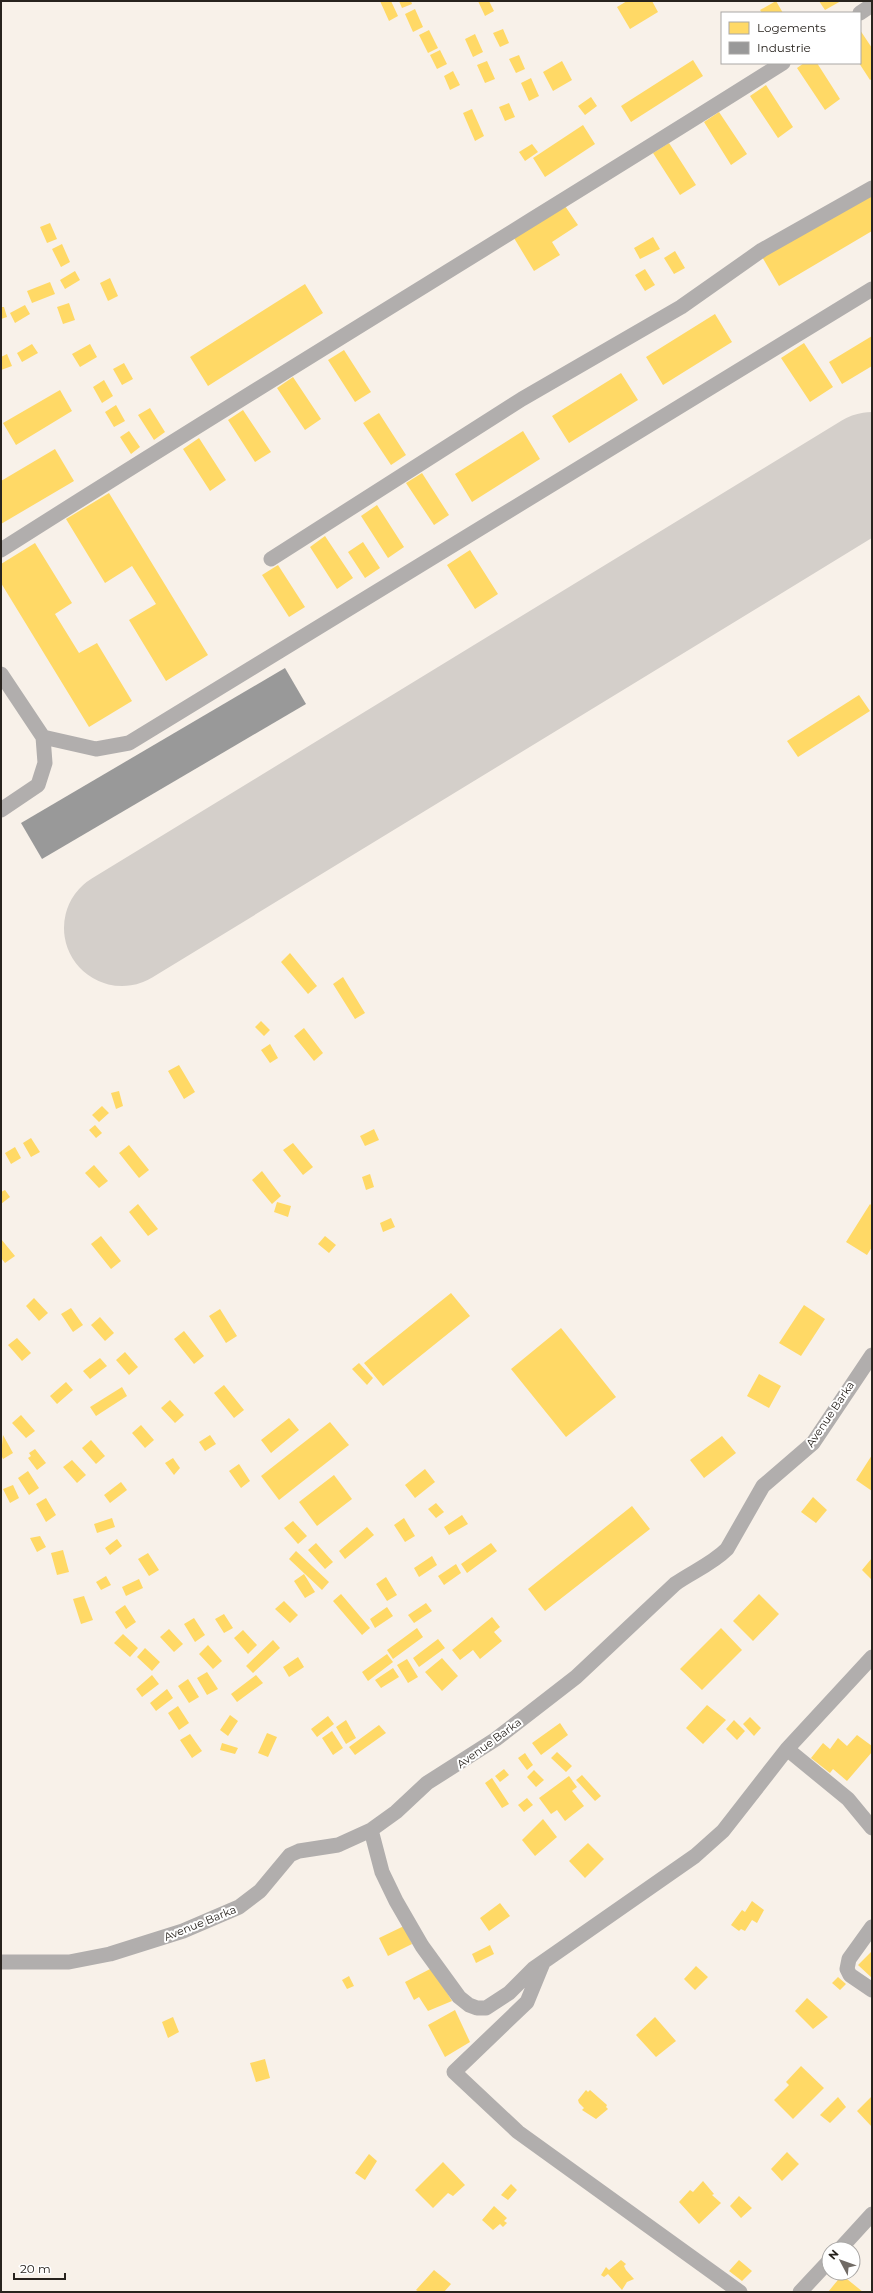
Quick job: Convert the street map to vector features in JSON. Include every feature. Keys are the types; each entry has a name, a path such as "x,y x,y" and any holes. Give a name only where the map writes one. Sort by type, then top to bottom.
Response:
{"street":[{"path":"861,12 872,5"},
{"path":"1,550 137,463 422,288 781,64"},
{"path":"272,559 522,399 681,307 762,250 872,188"},
{"path":"42,737 96,749 129,743 872,289"},
{"path":"1,674 42,737 45,763 38,786 1,810"},
{"name":"Avenue Barka","path":"1,1962 69,1962 110,1954 183,1931 239,1907 260,1891 290,1856 300,1850 338,1845 370,1830 396,1812 427,1784 496,1740 570,1682 675,1584 691,1572 718,1558 727,1549 763,1486 813,1443 872,1355"},
{"path":"370,1830 382,1872 396,1901 422,1946 459,1997 469,2005 477,2008 486,2008 497,2002 544,1961 695,1856 723,1831 787,1749 872,1657"},
{"path":"787,1749 848,1798 872,1828"},
{"path":"872,1927 849,1958 847,1969 850,1975 872,1990"},
{"path":"544,1961 527,2002 454,2072 518,2132 740,2292"},
{"path":"847,2241 872,2214"},
{"path":"800,2292 821,2270"}],"building: Logements":[{"path":"380,1 391,1 398,16 389,21"},
{"path":"399,1 411,1 412,4 402,8"},
{"path":"478,1 489,1 494,11 485,16"},
{"path":"627,1 652,1 658,12 630,29 617,7"},
{"path":"776,1 782,12 761,12 760,10"},
{"path":"819,1 841,1 825,10"},
{"path":"415,9 423,27 413,32 405,14"},
{"path":"503,29 509,43 500,47 493,33"},
{"path":"429,30 438,48 428,53 419,35"},
{"path":"861,32 872,48 872,79 870,80 860,64 861,64"},
{"path":"475,34 483,52 473,57 465,39"},
{"path":"440,50 447,64 437,69 430,55"},
{"path":"519,55 525,69 516,73 509,59"},
{"path":"693,60 703,76 631,122 621,106"},
{"path":"487,61 495,79 485,83 477,65"},
{"path":"562,61 572,80 553,91 543,72"},
{"path":"803,64 818,64 840,99 825,110 797,68"},
{"path":"453,71 460,85 450,90 444,76"},
{"path":"531,78 539,96 529,101 521,83"},
{"path":"766,85 793,127 778,138 750,96"},
{"path":"591,97 597,106 585,115 578,106"},
{"path":"509,103 515,117 505,121 499,107"},
{"path":"472,109 484,136 475,141 463,113"},
{"path":"719,112 747,154 731,165 704,122"},
{"path":"583,125 595,144 545,177 533,158"},
{"path":"669,143 696,185 680,195 653,153"},
{"path":"532,144 538,152 525,161 519,152"},
{"path":"872,190 872,231 779,286 761,255"},
{"path":"565,206 578,225 552,242 560,255 534,271 514,238"},
{"path":"50,223 57,239 47,243 40,227"},
{"path":"653,237 660,249 640,259 634,248"},
{"path":"62,244 70,262 61,267 52,249"},
{"path":"675,251 685,268 674,274 664,258"},
{"path":"645,269 655,285 645,291 635,275"},
{"path":"75,271 80,280 65,289 60,280"},
{"path":"110,278 118,296 108,301 100,283"},
{"path":"50,282 55,294 32,303 27,291"},
{"path":"305,284 323,313 208,386 190,357"},
{"path":"69,303 75,320 63,324 57,307"},
{"path":"25,305 30,314 15,323 10,313"},
{"path":"1,307 4,307 7,317 1,319"},
{"path":"715,314 732,342 663,385 646,357"},
{"path":"872,336 872,366 842,384 829,362"},
{"path":"804,343 833,387 810,402 781,358"},
{"path":"32,344 38,353 22,362 17,353"},
{"path":"90,344 97,357 80,367 72,354"},
{"path":"344,350 371,392 355,402 328,360"},
{"path":"7,354 12,366 1,370 1,357"},
{"path":"124,363 133,379 122,385 113,369"},
{"path":"621,373 638,400 569,443 552,416"},
{"path":"293,377 321,419 305,430 277,388"},
{"path":"104,380 113,396 102,403 93,387"},
{"path":"60,390 72,411 16,445 3,423"},
{"path":"116,405 125,421 114,427 105,412"},
{"path":"150,408 165,432 154,440 138,415"},
{"path":"243,410 271,452 255,462 228,420"},
{"path":"379,413 406,455 391,465 363,423"},
{"path":"129,431 140,447 131,454 120,437"},
{"path":"523,431 540,459 472,502 455,474"},
{"path":"199,438 226,480 210,491 183,449"},
{"path":"55,449 74,481 1,524 1,481"},
{"path":"422,473 449,515 434,525 406,483"},
{"path":"109,493 208,655 166,681 129,620 156,604 132,566 105,583 66,519"},
{"path":"377,505 404,547 388,558 361,516"},
{"path":"325,536 353,578 337,589 310,547"},
{"path":"363,542 380,568 365,578 348,552"},
{"path":"35,543 72,603 55,614 79,653 97,643 132,701 89,727 1,583 1,564"},
{"path":"470,550 498,594 475,609 447,565"},
{"path":"278,565 305,607 289,617 262,575"},
{"path":"859,695 870,711 798,757 787,741"},
{"path":"290,953 317,986 308,994 281,962"},
{"path":"343,977 365,1013 355,1019 333,984"},
{"path":"261,1021 270,1030 264,1036 255,1027"},
{"path":"304,1028 323,1053 314,1061 294,1036"},
{"path":"270,1044 278,1058 270,1063 261,1050"},
{"path":"179,1065 195,1092 184,1099 168,1071"},
{"path":"119,1091 123,1106 116,1109 111,1093"},
{"path":"102,1106 109,1113 99,1122 92,1115"},
{"path":"95,1125 102,1133 96,1138 89,1130"},
{"path":"374,1129 379,1140 365,1146 360,1136"},
{"path":"31,1138 40,1152 31,1157 23,1143"},
{"path":"293,1143 313,1167 303,1175 283,1150"},
{"path":"129,1145 149,1170 139,1178 119,1153"},
{"path":"15,1147 21,1158 11,1164 5,1153"},
{"path":"94,1165 108,1181 99,1188 85,1173"},
{"path":"262,1171 281,1196 272,1204 252,1180"},
{"path":"370,1174 374,1187 366,1190 362,1177"},
{"path":"5,1190 10,1197 1,1204 1,1192"},
{"path":"277,1202 291,1206 288,1217 274,1212"},
{"path":"138,1204 158,1229 148,1236 129,1212"},
{"path":"870,1204 872,1206 872,1247 867,1255 846,1242"},
{"path":"391,1218 395,1227 383,1232 380,1223"},
{"path":"101,1236 121,1261 111,1269 91,1244"},
{"path":"325,1236 336,1245 329,1253 318,1244"},
{"path":"1,1239 15,1256 5,1263 1,1258"},
{"path":"451,1293 470,1316 383,1386 364,1363"},
{"path":"34,1298 48,1313 39,1321 26,1306"},
{"path":"804,1305 825,1319 801,1356 779,1343"},
{"path":"71,1308 83,1325 73,1332 61,1314"},
{"path":"220,1309 237,1336 226,1343 209,1316"},
{"path":"100,1317 114,1333 105,1341 91,1325"},
{"path":"561,1328 616,1397 566,1437 511,1369"},
{"path":"184,1331 204,1356 194,1364 174,1339"},
{"path":"17,1338 31,1353 22,1361 8,1345"},
{"path":"125,1352 138,1367 129,1375 116,1360"},
{"path":"100,1358 107,1366 90,1379 83,1371"},
{"path":"359,1363 373,1378 367,1385 352,1369"},
{"path":"759,1374 781,1386 769,1408 747,1396"},
{"path":"66,1382 73,1390 57,1404 50,1396"},
{"path":"224,1385 244,1410 234,1418 214,1393"},
{"path":"122,1387 127,1396 96,1416 90,1407"},
{"path":"170,1400 184,1415 175,1423 161,1408"},
{"path":"21,1415 35,1431 26,1438 12,1423"},
{"path":"289,1418 299,1430 271,1453 261,1440"},
{"path":"330,1422 349,1445 279,1500 261,1476"},
{"path":"141,1425 154,1440 145,1448 132,1433"},
{"path":"3,1435 13,1453 3,1459 1,1455"},
{"path":"210,1435 216,1444 205,1451 199,1442"},
{"path":"722,1436 736,1453 704,1478 690,1460"},
{"path":"91,1440 105,1456 96,1464 82,1448"},
{"path":"35,1449 46,1463 37,1470 28,1458 31,1456 29,1453"},
{"path":"872,1455 872,1491 856,1480"},
{"path":"173,1458 180,1468 174,1475 165,1463"},
{"path":"72,1460 86,1475 77,1483 63,1467"},
{"path":"239,1464 250,1481 241,1488 229,1471"},
{"path":"425,1469 435,1482 415,1498 405,1485"},
{"path":"28,1471 39,1488 29,1495 18,1478"},
{"path":"334,1475 352,1499 317,1526 299,1502"},
{"path":"121,1482 127,1490 110,1503 104,1495"},
{"path":"13,1485 19,1498 10,1503 3,1489"},
{"path":"813,1497 827,1510 816,1523 801,1512"},
{"path":"46,1498 56,1515 46,1522 36,1504"},
{"path":"436,1503 444,1512 436,1518 428,1509"},
{"path":"632,1506 650,1529 545,1611 528,1589"},
{"path":"462,1515 468,1524 449,1535 444,1527"},
{"path":"112,1518 115,1527 97,1533 94,1524"},
{"path":"404,1518 415,1536 405,1542 394,1525"},
{"path":"293,1521 307,1536 298,1544 284,1528"},
{"path":"367,1527 374,1535 345,1559 339,1551"},
{"path":"40,1536 46,1547 37,1552 30,1538"},
{"path":"117,1539 122,1546 110,1555 105,1548"},
{"path":"316,1543 333,1562 325,1569 308,1550"},
{"path":"491,1543 497,1551 467,1573 461,1564"},
{"path":"63,1550 69,1572 57,1575 51,1553"},
{"path":"296,1551 329,1582 322,1590 289,1559"},
{"path":"148,1553 159,1570 149,1576 138,1559"},
{"path":"432,1556 437,1565 419,1577 414,1568"},
{"path":"872,1558 872,1580 862,1570"},
{"path":"456,1564 461,1573 444,1585 438,1576"},
{"path":"304,1574 315,1592 305,1598 294,1581"},
{"path":"106,1576 111,1585 101,1590 96,1582"},
{"path":"386,1577 397,1595 387,1601 376,1584"},
{"path":"139,1579 143,1588 126,1596 122,1587"},
{"path":"341,1594 370,1628 362,1635 333,1601"},
{"path":"759,1594 779,1614 753,1641 733,1621"},
{"path":"84,1596 93,1620 81,1624 73,1599"},
{"path":"284,1601 298,1615 290,1623 275,1609"},
{"path":"426,1603 432,1611 414,1623 408,1615"},
{"path":"125,1605 136,1622 126,1629 115,1612"},
{"path":"387,1607 393,1616 375,1628 370,1619"},
{"path":"224,1614 233,1628 224,1633 215,1619"},
{"path":"492,1617 500,1627 494,1632 502,1641 480,1659 473,1650 460,1660 452,1650"},
{"path":"194,1618 205,1635 195,1642 184,1624"},
{"path":"417,1628 423,1637 393,1659 387,1650"},
{"path":"721,1628 742,1650 702,1690 680,1669"},
{"path":"169,1629 183,1644 174,1652 160,1637"},
{"path":"243,1630 257,1645 248,1654 234,1638"},
{"path":"123,1634 138,1648 130,1657 114,1643"},
{"path":"438,1639 445,1648 419,1667 413,1658"},
{"path":"273,1640 280,1648 253,1673 246,1666"},
{"path":"208,1645 222,1661 213,1669 199,1654"},
{"path":"145,1648 160,1662 152,1671 137,1657"},
{"path":"387,1654 393,1662 368,1681 362,1672"},
{"path":"298,1657 304,1667 289,1677 283,1667"},
{"path":"442,1658 458,1676 442,1691 425,1672"},
{"path":"407,1659 418,1677 408,1683 397,1665"},
{"path":"393,1668 399,1677 381,1688 375,1680"},
{"path":"207,1672 218,1689 207,1695 197,1678"},
{"path":"152,1675 159,1684 142,1697 136,1689"},
{"path":"256,1675 263,1683 237,1702 231,1694"},
{"path":"188,1679 199,1697 189,1703 178,1686"},
{"path":"167,1689 173,1698 156,1711 150,1703"},
{"path":"707,1705 726,1720 703,1744 686,1728"},
{"path":"178,1706 189,1723 179,1730 168,1713"},
{"path":"230,1715 238,1721 228,1736 220,1730"},
{"path":"328,1716 334,1724 317,1737 311,1729"},
{"path":"750,1717 761,1728 754,1736 743,1724"},
{"path":"346,1720 356,1738 346,1744 336,1727"},
{"path":"734,1720 745,1731 737,1740 726,1729"},
{"path":"560,1723 568,1735 541,1755 532,1743"},
{"path":"379,1725 386,1733 355,1755 349,1747"},
{"path":"332,1731 343,1748 333,1755 322,1738"},
{"path":"267,1733 277,1737 268,1757 258,1753"},
{"path":"190,1734 202,1751 192,1758 180,1740"},
{"path":"857,1735 872,1746 872,1752 847,1781 833,1769 830,1773 811,1758 823,1743 830,1749 838,1738 847,1746"},
{"path":"222,1743 238,1748 235,1754 220,1750"},
{"path":"557,1752 572,1766 566,1772 551,1758"},
{"path":"525,1753 533,1765 527,1770 518,1758"},
{"path":"504,1769 509,1775 500,1782 495,1776"},
{"path":"534,1770 544,1780 536,1787 527,1777"},
{"path":"582,1775 601,1796 595,1801 576,1780"},
{"path":"569,1776 577,1787 572,1791 584,1806 565,1821 557,1810 551,1814 539,1798"},
{"path":"492,1778 509,1804 502,1808 485,1783"},
{"path":"527,1798 533,1805 524,1812 518,1805"},
{"path":"543,1819 557,1837 535,1856 522,1840"},
{"path":"588,1843 604,1859 585,1878 569,1861"},
{"path":"752,1901 764,1910 757,1923 752,1920 745,1931 741,1929 739,1931 731,1925 742,1910 745,1912"},
{"path":"500,1903 510,1916 489,1931 480,1918"},
{"path":"404,1926 412,1944 388,1956 379,1938"},
{"path":"490,1945 494,1954 476,1963 472,1954"},
{"path":"872,1951 872,1978 858,1965"},
{"path":"696,1966 708,1977 695,1990 684,1979"},
{"path":"432,1968 452,2001 428,2011 419,1997 414,2000 405,1982"},
{"path":"349,1976 354,1986 347,1989 342,1980"},
{"path":"838,1977 846,1984 840,1990 832,1983"},
{"path":"807,1998 828,2017 813,2029 795,2011"},
{"path":"455,2010 470,2042 445,2057 428,2025"},
{"path":"173,2017 179,2032 168,2038 162,2022"},
{"path":"655,2017 676,2041 656,2057 636,2035"},
{"path":"265,2059 270,2078 256,2082 250,2063"},
{"path":"801,2066 824,2088 793,2119 774,2100 789,2085 786,2082"},
{"path":"586,2090 588,2092 590,2090 607,2105 606,2107 608,2109 596,2119 582,2110 584,2108 579,2103 578,2100"},
{"path":"872,2096 872,2127 857,2111"},
{"path":"838,2097 846,2107 830,2123 820,2115"},
{"path":"787,2152 799,2164 782,2181 771,2169"},
{"path":"369,2154 377,2161 365,2180 355,2173"},
{"path":"443,2162 465,2185 453,2196 448,2193 433,2208 415,2190"},
{"path":"703,2181 714,2194 712,2195 721,2203 699,2224 679,2202 690,2190 693,2192"},
{"path":"511,2184 517,2190 508,2200 501,2195"},
{"path":"739,2196 752,2208 741,2218 730,2206"},
{"path":"494,2206 507,2218 504,2221 507,2223 503,2227 500,2224 493,2230 482,2220"},
{"path":"621,2260 626,2264 624,2266 626,2270 634,2279 627,2282 622,2290 608,2274 604,2277 601,2275 606,2267 609,2270"},
{"path":"739,2260 752,2271 742,2281 729,2271"},
{"path":"434,2270 451,2284 444,2292 419,2292 416,2290"},
{"path":"837,2281 849,2281 863,2292 828,2292"}],"building: Industrie":[{"path":"285,668 306,704 42,859 21,823"}],"runway":[{"path":"122,928 872,470"}]}
